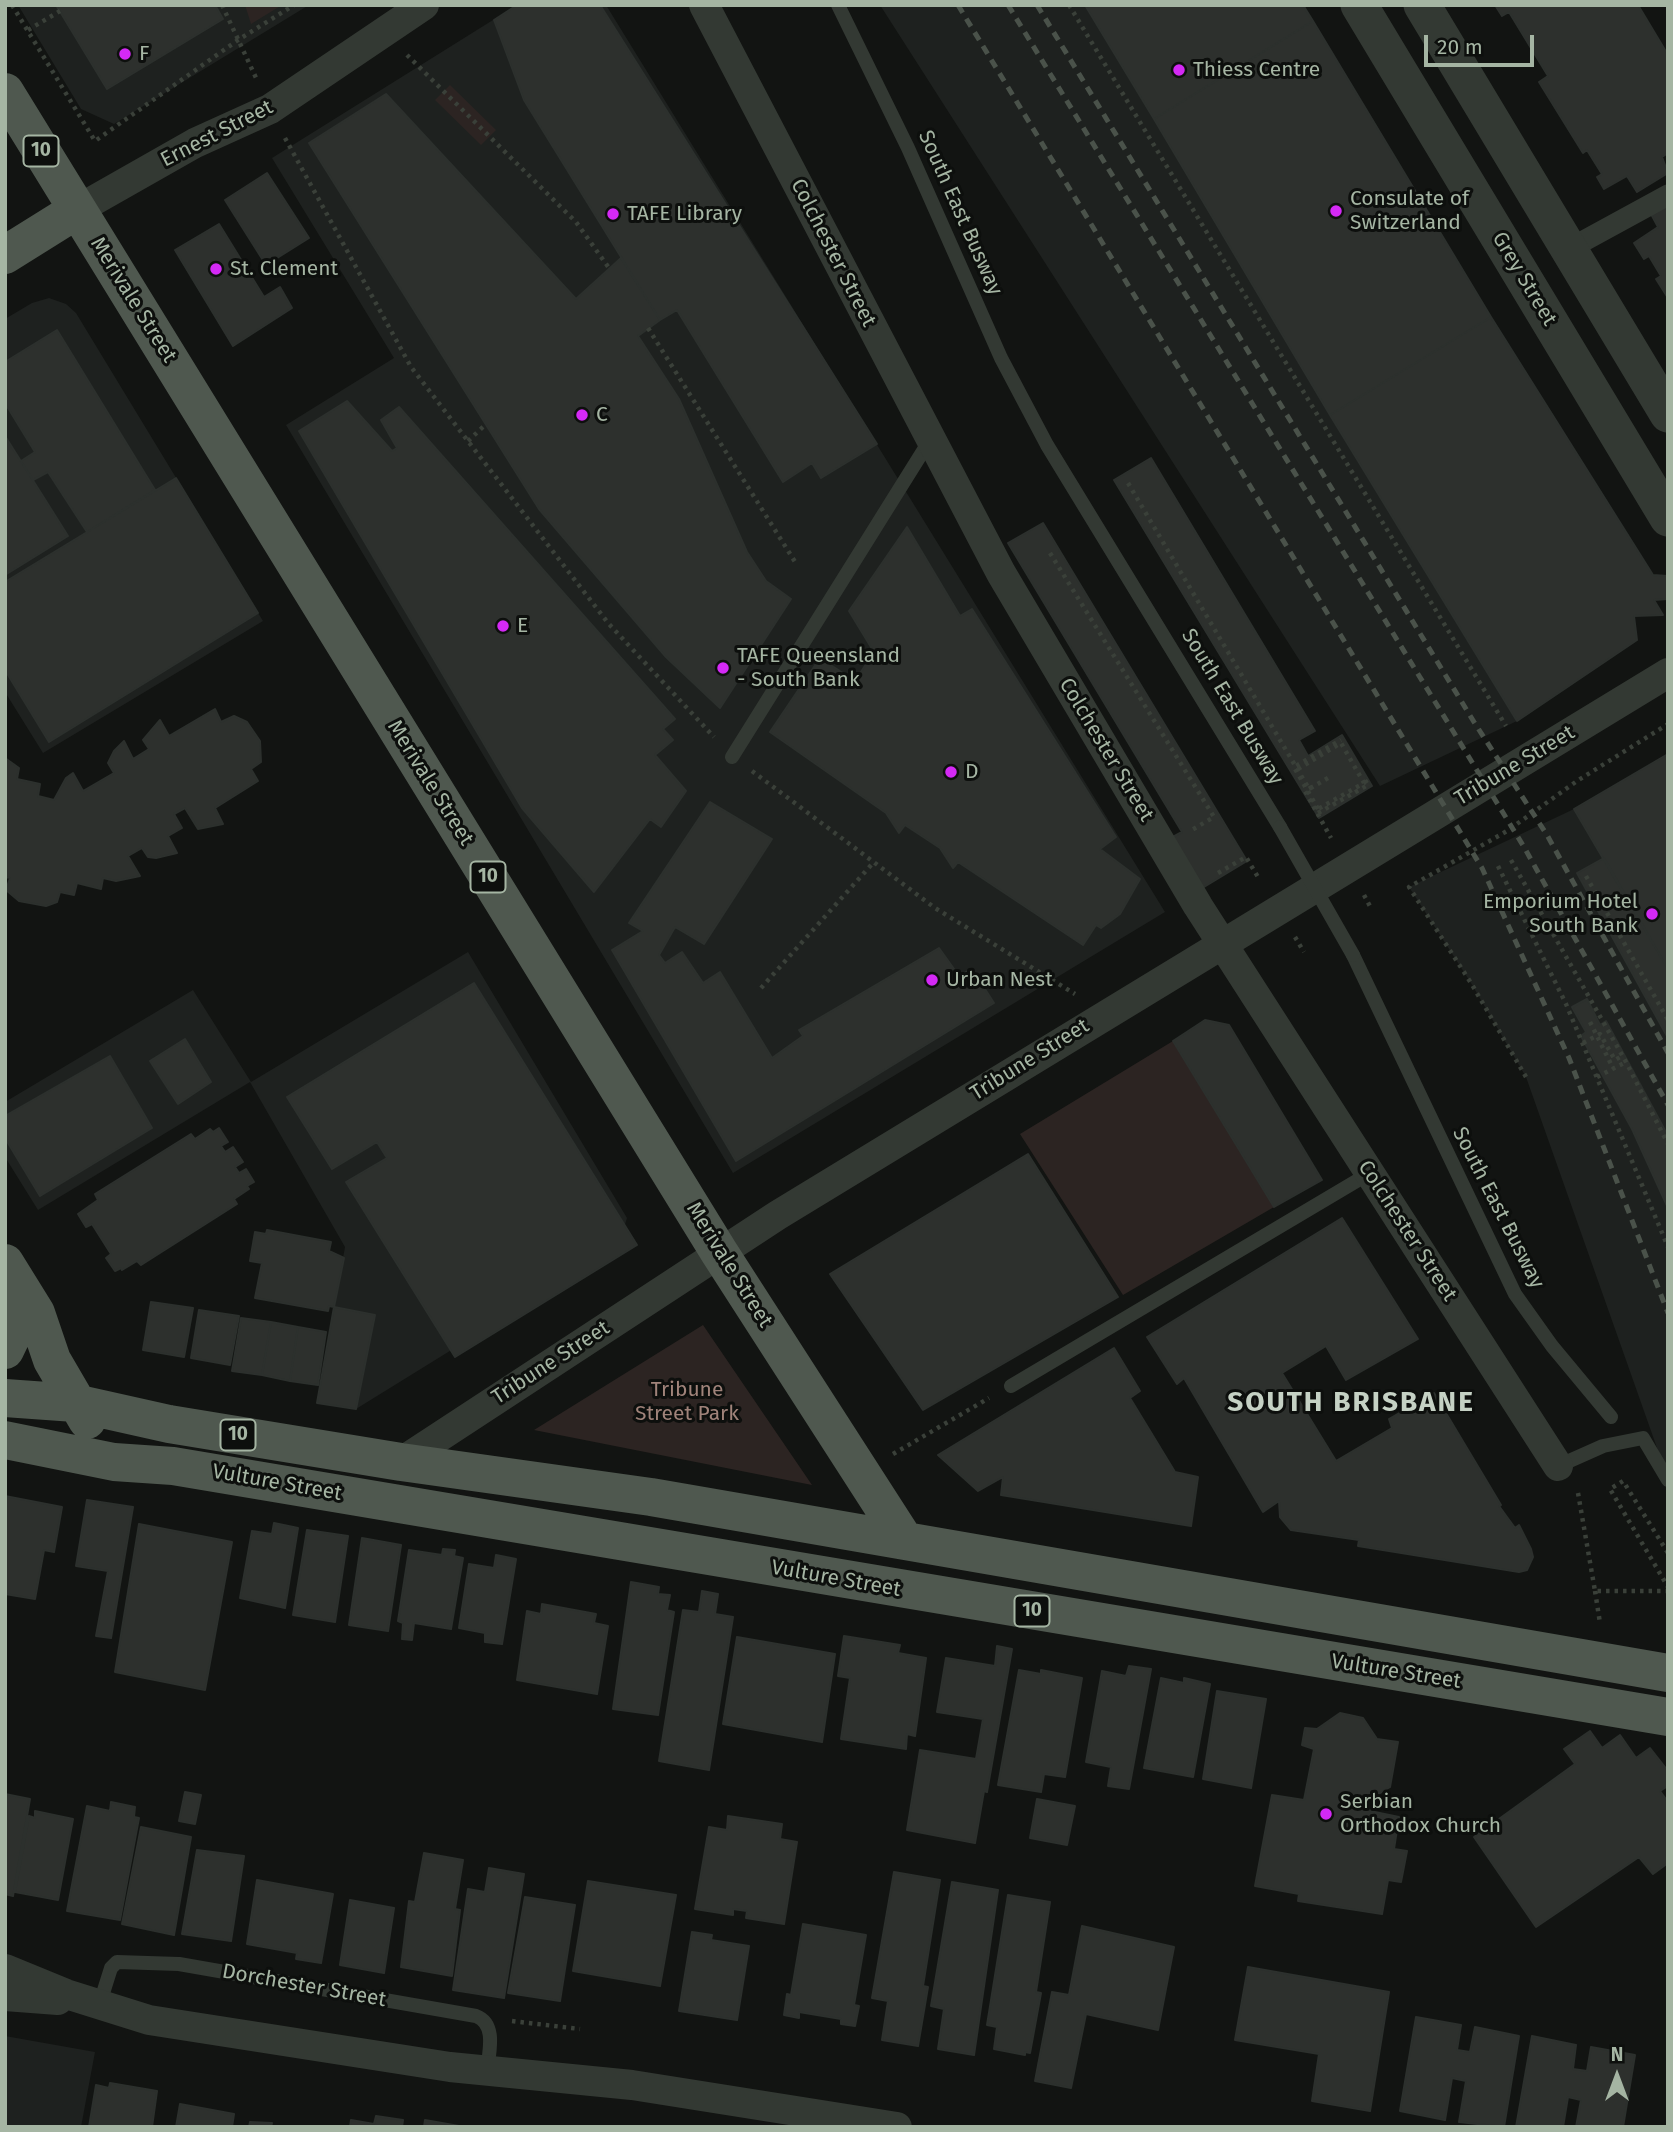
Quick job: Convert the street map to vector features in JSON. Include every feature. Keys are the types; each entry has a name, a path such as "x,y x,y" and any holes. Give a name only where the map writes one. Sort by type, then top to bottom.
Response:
{"main road":[{"name":"Merivale Street","path":"5,92 719,1252 905,1541"},
{"name":"Ernest Street","path":"5,254 77,210"},
{"name":"10","path":"5,1263 36,1313 52,1360 75,1403 101,1436 173,1466"},
{"path":"5,1350 28,1302"},
{"name":"Vulture Street","path":"5,1398 75,1403 169,1423 401,1462 652,1497 1668,1673"},
{"name":"Vulture Street","path":"5,1440 114,1462 173,1466 1668,1717"}],"street":[{"name":"Ernest Street","path":"77,210 195,143 271,109 424,5"},
{"name":"Colchester Street","path":"704,5 1001,573 1198,906 1558,1466"},
{"name":"Grey Street","path":"1359,5 1668,518"},
{"path":"1422,5 1668,414"},
{"path":"1569,249 1668,195"},
{"name":"Tribune Street","path":"401,1462 719,1252 1222,942 1668,673"},
{"path":"5,1969 94,2004 149,2020 488,2071 632,2085 897,2127"},
{"path":"5,1996 94,2004"}],"lane":[{"name":"South East Busway","path":"838,5 908,148 1001,358 1047,445 1279,827 1353,955 1515,1294 1552,1346 1611,1417"},
{"path":"732,757 930,440"},
{"path":"1011,1385 1370,1174"},
{"path":"1558,1466 1602,1446 1643,1438 1668,1480"},
{"name":"Dorchester Street","path":"94,2004 113,1965 121,1962 154,1962 482,2018"},
{"path":"482,2018 490,2029 488,2071"}],"path":[{"path":"12,5 95,141 238,40 293,5"},
{"path":"222,5 271,109 411,367 608,622 732,757 935,908 1106,1013"},
{"path":"1069,5 1506,726"},
{"path":"27,30 60,12"},
{"path":"383,34 576,222 609,268"},
{"path":"648,328 797,565"},
{"path":"468,441 485,425"},
{"path":"1128,483 1298,769 1309,789 1328,778 1305,791 1331,838"},
{"path":"1050,553 1214,817 1194,828"},
{"path":"1526,1077 1471,983 1409,887 1507,831 1577,781 1668,724"},
{"path":"1298,769 1341,743 1364,783 1318,809 1294,767 1341,740 1367,785 1318,813"},
{"path":"1220,872 1246,857 1258,877"},
{"path":"1511,860 1624,1059 1668,1144"},
{"path":"761,988 873,863"},
{"path":"1498,866 1583,1043 1668,1248"},
{"path":"1586,876 1668,1020"},
{"path":"1364,894 1372,910"},
{"path":"1597,1036 1590,1022 1614,1068"},
{"path":"1583,1043 1600,1034 1615,1060 1624,1059"},
{"path":"1597,1077 1624,1059"},
{"path":"893,1454 993,1395"},
{"path":"1595,1591 1668,1589 1610,1489 1623,1481 1668,1553"},
{"path":"1578,1492 1601,1628"},
{"path":"482,2018 580,2029"}],"shaded area":[{"path":"18,5 309,5 114,124 81,109"},
{"name":"TAFE Queensland - South Bank","path":"517,5 606,5 1165,912 733,1173 286,425 394,358 272,158"},
{"path":"880,5 1085,5 1517,721 1380,786"},
{"path":"49,298 66,304 76,313 263,621 43,753 5,692 5,319 32,303"},
{"path":"1574,809 1668,969 1668,1479 1526,1077 1471,983 1409,887"},
{"path":"468,952 627,1218 618,1247 356,1409 317,1403 345,1247 250,1082 38,1210 5,1157 5,1102 193,990 251,1082"},
{"path":"5,2036 95,2052 81,2127 5,2127"}],"green space":[{"path":"245,5 282,5 251,24"},
{"path":"450,85 496,130 481,145 435,100"},
{"path":"1173,1041 1274,1207 1123,1295 1020,1134"},
{"name":"Tribune Street Park","path":"703,1325 812,1485 534,1430"}],"building":[{"name":"F","path":"56,5 215,5 223,19 107,89"},
{"path":"517,5 600,5 877,444 821,478 812,463 783,482 677,310 660,320 524,100 494,20"},
{"name":"Thiess Centre","path":"1085,5 1303,5 1313,21 1154,119"},
{"path":"1495,5 1638,5 1668,55 1668,153 1662,157 1668,173 1637,192 1627,176 1604,189 1597,177 1602,174 1587,150 1583,153 1539,82 1548,76 1509,12 1502,16"},
{"path":"1313,21 1491,317 1330,415 1154,119"},
{"name":"C","path":"386,94 576,299 621,258 660,320 638,336 679,399 747,552 766,581 791,599 720,708 666,657 539,509 309,143"},
{"path":"267,173 309,238 266,265 225,200"},
{"path":"1668,205 1668,298 1656,279 1661,276 1649,256 1644,259 1634,243 1658,227 1651,214"},
{"name":"St. Clement","path":"219,224 264,297 280,287 292,308 233,346 175,250"},
{"path":"1491,317 1653,575 1668,576 1668,599 1654,600 1663,615 1634,616 1637,640 1517,721 1330,415"},
{"path":"57,330 155,490 87,532 48,472 33,480 21,461 35,452 5,403 5,362"},
{"name":"E","path":"347,401 392,451 397,448 381,420 399,407 675,719 663,729 673,740 655,755 686,791 661,827 650,819 594,892 522,808 299,431"},
{"path":"5,436 68,536 5,575"},
{"path":"1151,458 1315,731 1299,740 1308,756 1342,735 1372,786 1319,818 1114,480"},
{"path":"176,478 258,613 49,742 5,670 5,582"},
{"path":"1043,523 1247,861 1199,890 1169,839 1182,832 1008,543"},
{"name":"D","path":"907,527 960,616 972,609 1116,837 1100,849 1140,879 1120,914 1101,928 1096,925 1083,945 958,862 953,868 940,848 905,825 899,833 886,813 770,732 820,658 855,681 874,652 849,611"},
{"path":"215,709 221,722 234,716 247,722 260,741 261,762 251,769 258,781 215,808 223,824 198,829 185,808 174,814 182,828 168,836 177,853 148,857 142,848 128,856 140,876 116,881 103,878 101,889 77,883 74,895 60,892 57,902 46,906 19,901 6,890 10,878 5,877 5,758 19,768 17,779 40,784 38,796 54,800 66,778 73,773 83,791 114,773 108,763 114,751 124,741 133,759 149,749 143,740 160,720 169,736"},
{"name":"Emporium Hotel South Bank","path":"1668,754 1668,969 1574,809"},
{"name":"Urban Nest","path":"710,802 772,839 704,944 675,927 659,955 665,963 682,952 703,983 720,972 772,1058 803,1036 799,1030 939,948 959,976 972,969 994,1003 736,1161 612,950 643,931 629,923"},
{"path":"1604,858 1668,969 1668,1038 1577,873"},
{"path":"474,983 637,1245 455,1357 346,1182 387,1158 377,1142 332,1169 287,1097"},
{"path":"1587,999 1600,1025 1606,1021 1668,1136 1668,1208 1632,1129 1581,1036 1586,1032 1572,1007"},
{"path":"1205,1020 1229,1025 1322,1180 1274,1207 1173,1041"},
{"path":"185,1039 211,1082 178,1104 150,1061"},
{"path":"110,1056 152,1128 40,1196 5,1138 5,1116"},
{"path":"219,1128 228,1142 221,1146 225,1152 233,1147 243,1162 235,1167 239,1173 246,1169 254,1182 247,1186 249,1189 234,1199 237,1204 141,1265 137,1261 115,1271 106,1258 111,1254 92,1224 86,1227 78,1214 98,1200 95,1194 191,1134 195,1139 210,1129 213,1132"},
{"path":"1028,1154 1118,1297 923,1410 830,1274"},
{"path":"1342,1218 1418,1339 1346,1380 1326,1346 1282,1373 1336,1461 1392,1428 1389,1419 1434,1393 1501,1505 1499,1506 1515,1528 1519,1525 1533,1557 1527,1570 1519,1572 1358,1546 1359,1540 1291,1530 1280,1517 1279,1501 1263,1512 1184,1378 1177,1384 1147,1337"},
{"path":"267,1230 331,1242 329,1251 344,1258 334,1307 329,1306 328,1311 255,1298 262,1263 250,1261 255,1232 266,1234"},
{"path":"151,1302 193,1308 184,1357 143,1350"},
{"path":"334,1307 375,1315 356,1409 317,1403"},
{"path":"199,1310 239,1316 230,1365 191,1358"},
{"path":"241,1318 271,1322 262,1375 232,1371"},
{"path":"271,1322 298,1327 290,1381 262,1375"},
{"path":"298,1327 326,1332 318,1385 290,1381"},
{"path":"1114,1348 1140,1391 1130,1398 1175,1472 1198,1477 1191,1526 1001,1495 1003,1477 978,1491 938,1455"},
{"path":"5,1496 62,1507 54,1552 44,1550 35,1599 5,1594"},
{"path":"87,1500 133,1507 111,1638 96,1636 108,1571 76,1566"},
{"path":"274,1523 298,1528 285,1608 240,1598 252,1531 272,1534"},
{"path":"139,1524 232,1542 205,1690 115,1672"},
{"path":"307,1530 348,1536 335,1622 293,1615"},
{"path":"362,1538 401,1545 388,1631 349,1625"},
{"path":"443,1549 455,1550 454,1556 463,1558 451,1629 414,1623 412,1640 402,1639 403,1623 398,1621 409,1550 442,1555"},
{"path":"496,1555 516,1559 502,1644 485,1642 485,1633 459,1628 469,1564 494,1568"},
{"path":"631,1582 659,1587 658,1594 670,1595 667,1610 674,1612 658,1715 613,1709"},
{"path":"702,1591 718,1594 715,1614 733,1617 709,1770 659,1761 683,1610 699,1612"},
{"path":"542,1604 596,1614 594,1623 608,1626 597,1694 517,1680 527,1611 541,1614"},
{"path":"844,1636 900,1645 898,1653 926,1658 915,1736 907,1734 906,1749 841,1739 850,1678 838,1676"},
{"path":"737,1637 835,1654 822,1742 723,1724"},
{"path":"997,1646 1012,1649 987,1792 984,1791 975,1843 907,1830 920,1750 976,1759 983,1719 937,1712 946,1658 995,1666"},
{"path":"1129,1666 1151,1669 1129,1789 1108,1786 1111,1767 1086,1762 1102,1671 1126,1676"},
{"path":"1019,1670 1041,1674 1041,1670 1082,1678 1065,1777 1044,1774 1041,1792 998,1785"},
{"path":"1161,1678 1184,1683 1184,1678 1210,1684 1193,1777 1144,1768"},
{"path":"1217,1691 1266,1699 1251,1788 1203,1779"},
{"name":"Serbian Orthodox Church","path":"1340,1713 1363,1718 1377,1739 1398,1742 1390,1787 1372,1798 1370,1811 1399,1817 1394,1849 1407,1851 1401,1882 1388,1880 1382,1914 1298,1901 1299,1894 1255,1886 1272,1795 1304,1800 1314,1749 1302,1745 1305,1728 1317,1729"},
{"path":"1590,1731 1602,1748 1620,1735 1636,1758 1650,1748 1668,1771 1668,1786 1660,1791 1668,1802 1668,1863 1653,1874 1639,1857 1536,1927 1474,1837 1575,1764 1564,1749"},
{"path":"185,1792 201,1795 195,1824 179,1821"},
{"path":"5,1794 30,1799 13,1896 5,1894"},
{"path":"1037,1799 1075,1806 1067,1845 1030,1838"},
{"path":"111,1802 135,1807 134,1817 139,1818 120,1920 67,1911 87,1806 110,1811"},
{"path":"35,1811 73,1819 58,1900 15,1892 29,1816 35,1818"},
{"path":"728,1816 782,1824 780,1839 797,1842 784,1924 746,1918 747,1911 733,1909 733,1915 695,1909 709,1827 727,1830"},
{"path":"141,1827 191,1837 174,1935 122,1924"},
{"path":"197,1850 244,1856 231,1941 182,1934"},
{"path":"424,1853 463,1860 455,1909 460,1910 452,1976 401,1967 409,1901 415,1902"},
{"path":"489,1868 524,1874 504,1998 453,1990 468,1889 485,1892"},
{"path":"894,1872 940,1880 923,1986 928,1987 918,2046 882,2040 888,2001 872,1998"},
{"path":"257,1880 333,1894 321,1963 296,1959 297,1953 247,1944"},
{"path":"588,1881 676,1895 660,1986 573,1971"},
{"path":"952,1882 998,1890 974,2055 938,2049 944,2009 931,2006"},
{"path":"1008,1895 1050,1902 1036,1992 1041,1993 1030,2053 1025,2052 1025,2055 994,2049 997,2027 987,2025"},
{"path":"525,1897 575,1905 560,2001 508,1993"},
{"path":"350,1900 394,1908 384,1973 340,1965"},
{"path":"803,1924 866,1935 854,2005 859,2006 855,2026 841,2024 841,2019 799,2012 799,2018 784,2015 787,1994 791,1995"},
{"path":"1082,1926 1174,1947 1158,2030 1086,2014 1071,2088 1035,2081 1052,1992 1069,1995"},
{"path":"692,1932 712,1935 711,1940 749,1946 737,2020 679,2011"},
{"path":"1248,1967 1389,1992 1370,2111 1312,2101 1319,2054 1235,2040"},
{"path":"1416,2017 1461,2025 1457,2050 1470,2052 1475,2027 1519,2036 1504,2127 1459,2122 1466,2081 1452,2078 1445,2120 1400,2111"},
{"path":"1532,2036 1576,2045 1573,2069 1587,2071 1591,2047 1635,2055 1623,2127 1576,2127 1581,2100 1568,2097 1563,2127 1516,2127"},
{"path":"110,2083 157,2091 152,2127 89,2127 96,2085 109,2088"},
{"path":"180,2104 234,2114 232,2127 176,2127"},
{"path":"376,2116 403,2120 402,2127 350,2127 351,2120 374,2124"},
{"path":"425,2120 459,2126 459,2127 424,2127"},
{"path":"250,2122 272,2123 271,2127 249,2127"}],"railway":[{"path":"958,5 1482,868 1569,1058 1668,1313"},
{"path":"1008,5 1524,847 1668,1105"},
{"path":"1037,5 1474,722 1547,835 1668,1053"}],"place":[{"name":"F","path":"125,54"},
{"name":"Thiess Centre","path":"1179,70"},
{"name":"Consulate of Switzerland","path":"1336,211"},
{"name":"TAFE Library","path":"613,214"},
{"name":"St. Clement","path":"216,269"},
{"name":"C","path":"582,415"},
{"name":"E","path":"503,626"},
{"name":"TAFE Queensland - South Bank","path":"723,668"},
{"name":"D","path":"951,772"},
{"name":"Emporium Hotel South Bank","path":"1652,914"},
{"name":"Urban Nest","path":"932,980"},
{"name":"Serbian Orthodox Church","path":"1326,1814"}],"district":[{"name":"SOUTH BRISBANE","path":"1351,1403"}]}
